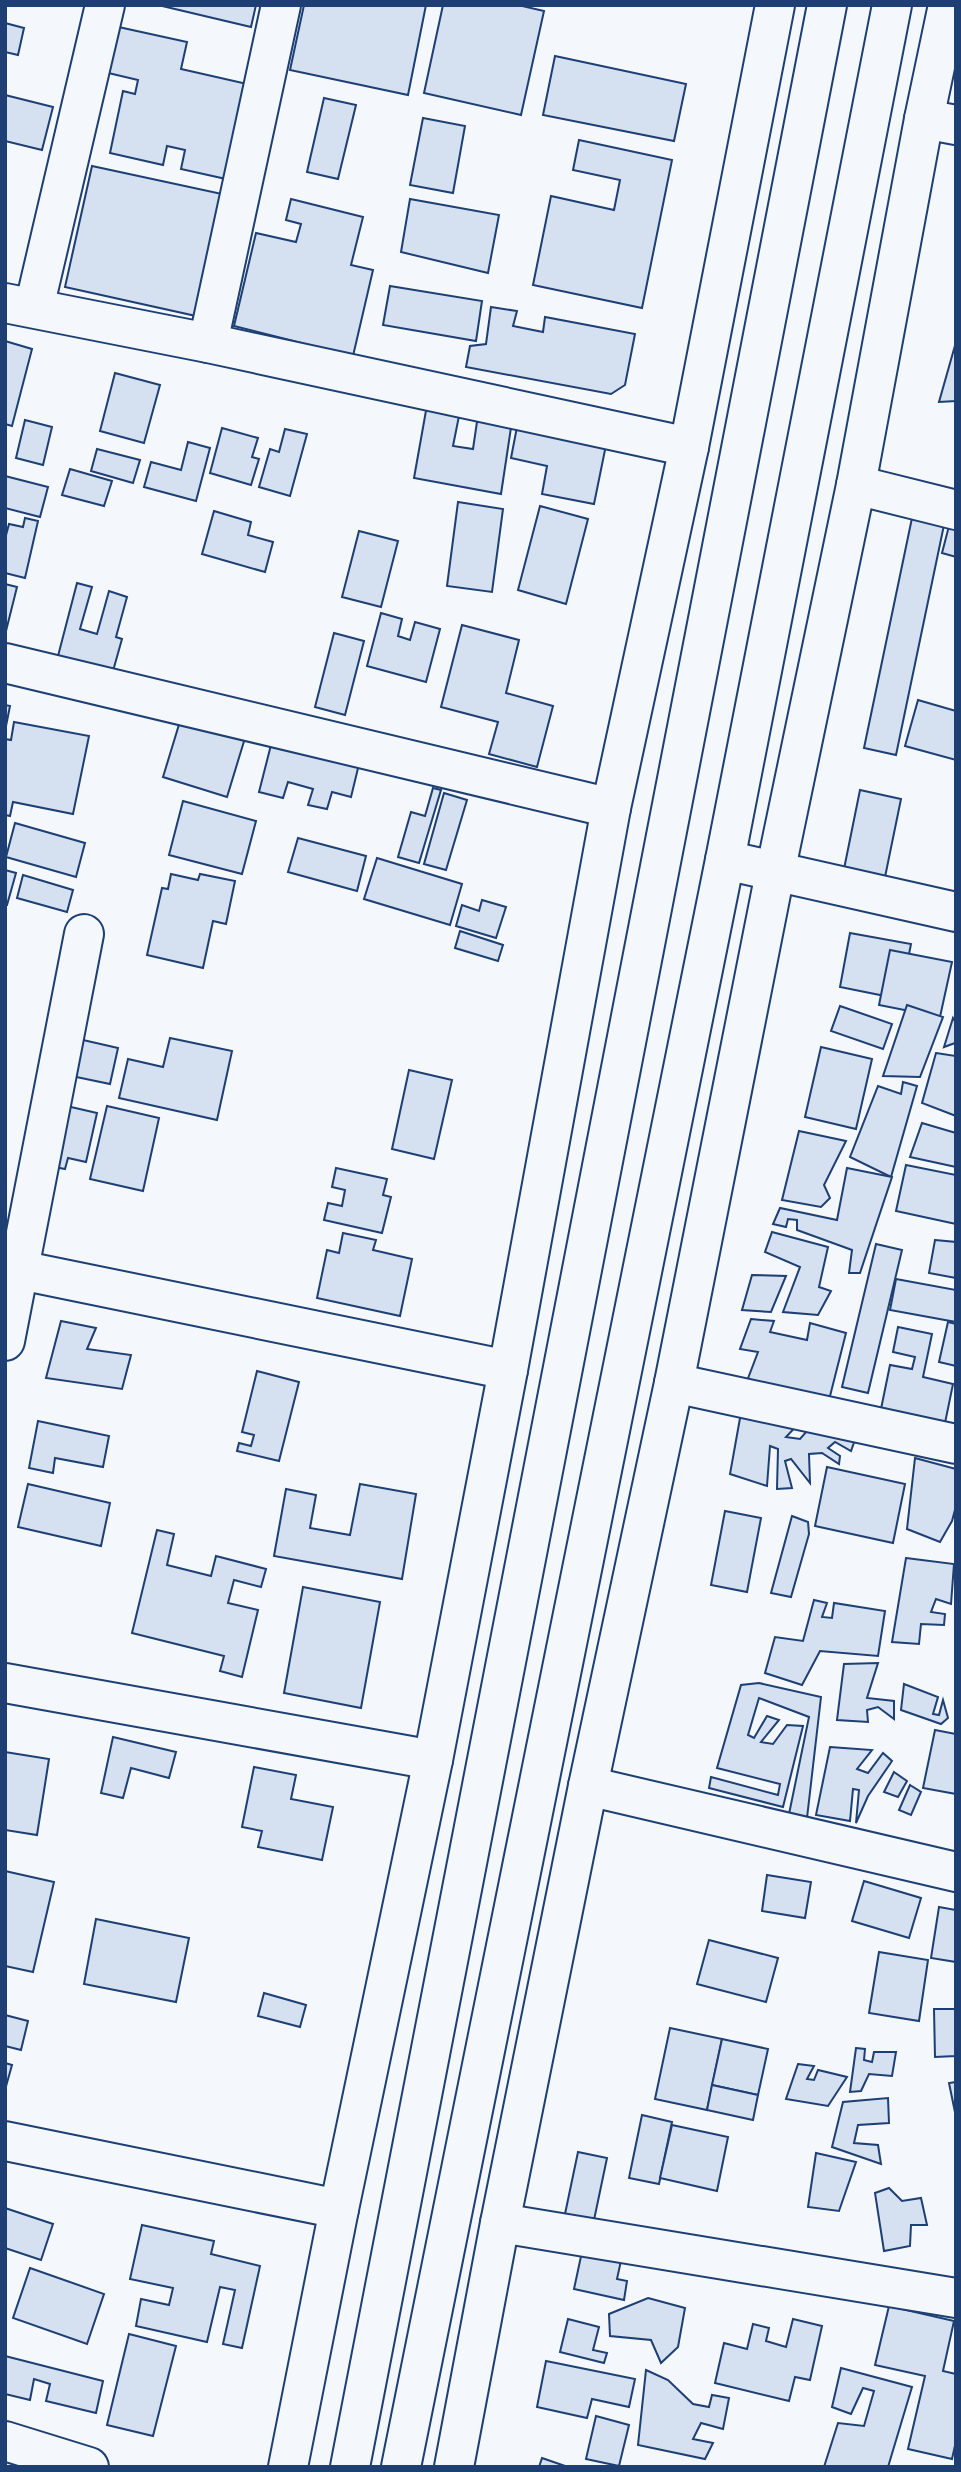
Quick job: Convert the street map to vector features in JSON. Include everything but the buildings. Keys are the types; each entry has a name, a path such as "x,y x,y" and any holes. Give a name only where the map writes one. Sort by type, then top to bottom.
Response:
{"main road":[{"path":"105,5 20,306 208,343 689,447"},
{"path":"208,343 281,5"},
{"path":"288,2467 433,1760 611,808 689,447 775,5"},
{"path":"350,2467 827,5"},
{"path":"401,2467 724,860 892,5"},
{"path":"454,2467 588,1786 674,1383 775,873 856,485 940,122 948,5"},
{"path":"856,485 956,510"},
{"path":"5,663 611,808"},
{"path":"724,860 956,912"},
{"path":"5,1341 12,1268 84,934"},
{"path":"12,1268 508,1370"},
{"path":"674,1383 956,1444"},
{"path":"5,1683 433,1760"},
{"path":"588,1786 956,1872"},
{"path":"5,2141 339,2209"},
{"path":"500,2223 956,2298"},
{"path":"5,2441 89,2467"}]}
